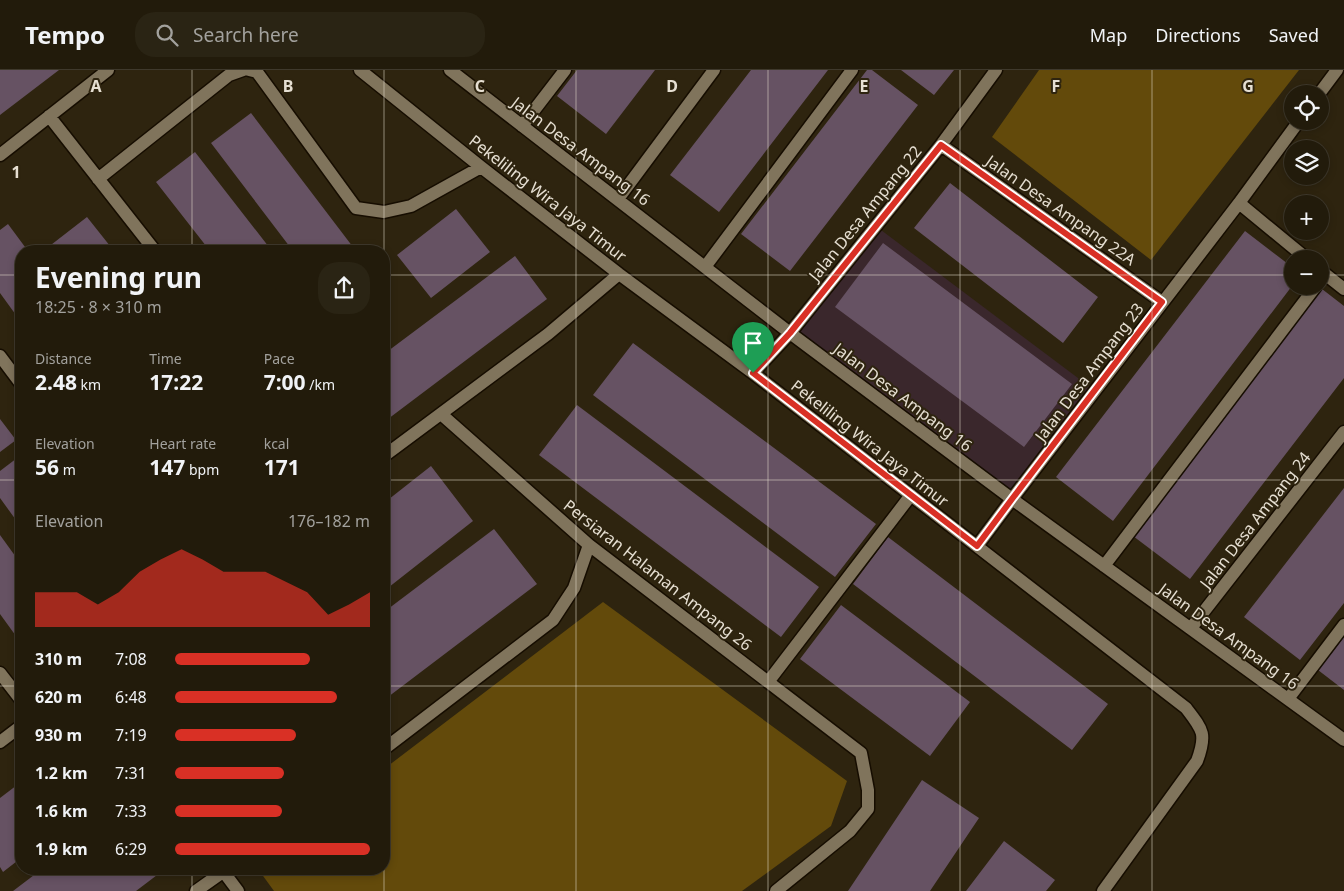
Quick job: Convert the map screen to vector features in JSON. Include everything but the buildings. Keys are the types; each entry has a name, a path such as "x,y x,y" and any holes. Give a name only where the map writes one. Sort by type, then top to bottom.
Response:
{"street":[{"path":"0,155 108,70"},
{"path":"98,179 229,74 243,70"},
{"path":"249,70 257,72 356,208 384,212 411,206 481,167"},
{"name":"Pekeliling Wira Jaya Timur","path":"360,70 619,274 753,373 1186,708 1198,723 1203,734 1202,746 1197,761 1103,891"},
{"name":"Jalan Desa Ampang 16","path":"450,70 790,333 1012,499 1344,740"},
{"path":"522,126 564,70"},
{"path":"618,199 714,70"},
{"path":"705,267 852,70"},
{"name":"Jalan Desa Ampang 22","path":"753,373 790,333 941,145 996,70"},
{"path":"1324,85 1331,72"},
{"path":"48,116 150,245"},
{"name":"Jalan Desa Ampang 23","path":"977,546 1239,203 1292,130"},
{"name":"Jalan Desa Ampang 22A","path":"941,145 1162,302"},
{"path":"1239,203 1296,250"},
{"path":"390,452 548,334 619,274"},
{"path":"1329,279 1344,289"},
{"path":"1104,566 1309,295"},
{"path":"0,356 15,376"},
{"name":"Persiaran Halaman Ampang 26","path":"441,414 589,545 861,753 868,790 868,809 850,831 776,891"},
{"name":"Jalan Desa Ampang 24","path":"1191,628 1344,432"},
{"path":"768,682 911,495"},
{"path":"390,744 553,620 574,588 589,545"},
{"path":"1288,699 1344,625"},
{"path":"0,673 15,692"},
{"path":"0,742 15,731"},
{"path":"196,891 218,875"},
{"path":"228,875 238,891"}],"shaded area":[{"path":"1039,70 1299,70 1287,85 1284,85 1284,89 1151,260 992,137"},
{"path":"877,227 1090,387 1011,492 798,331"},
{"path":"603,602 847,781 831,826 742,891 274,891 262,875 390,875 390,764"}],"route":[{"path":"941,145 1162,302 977,546 753,373 790,333 941,145"}]}
